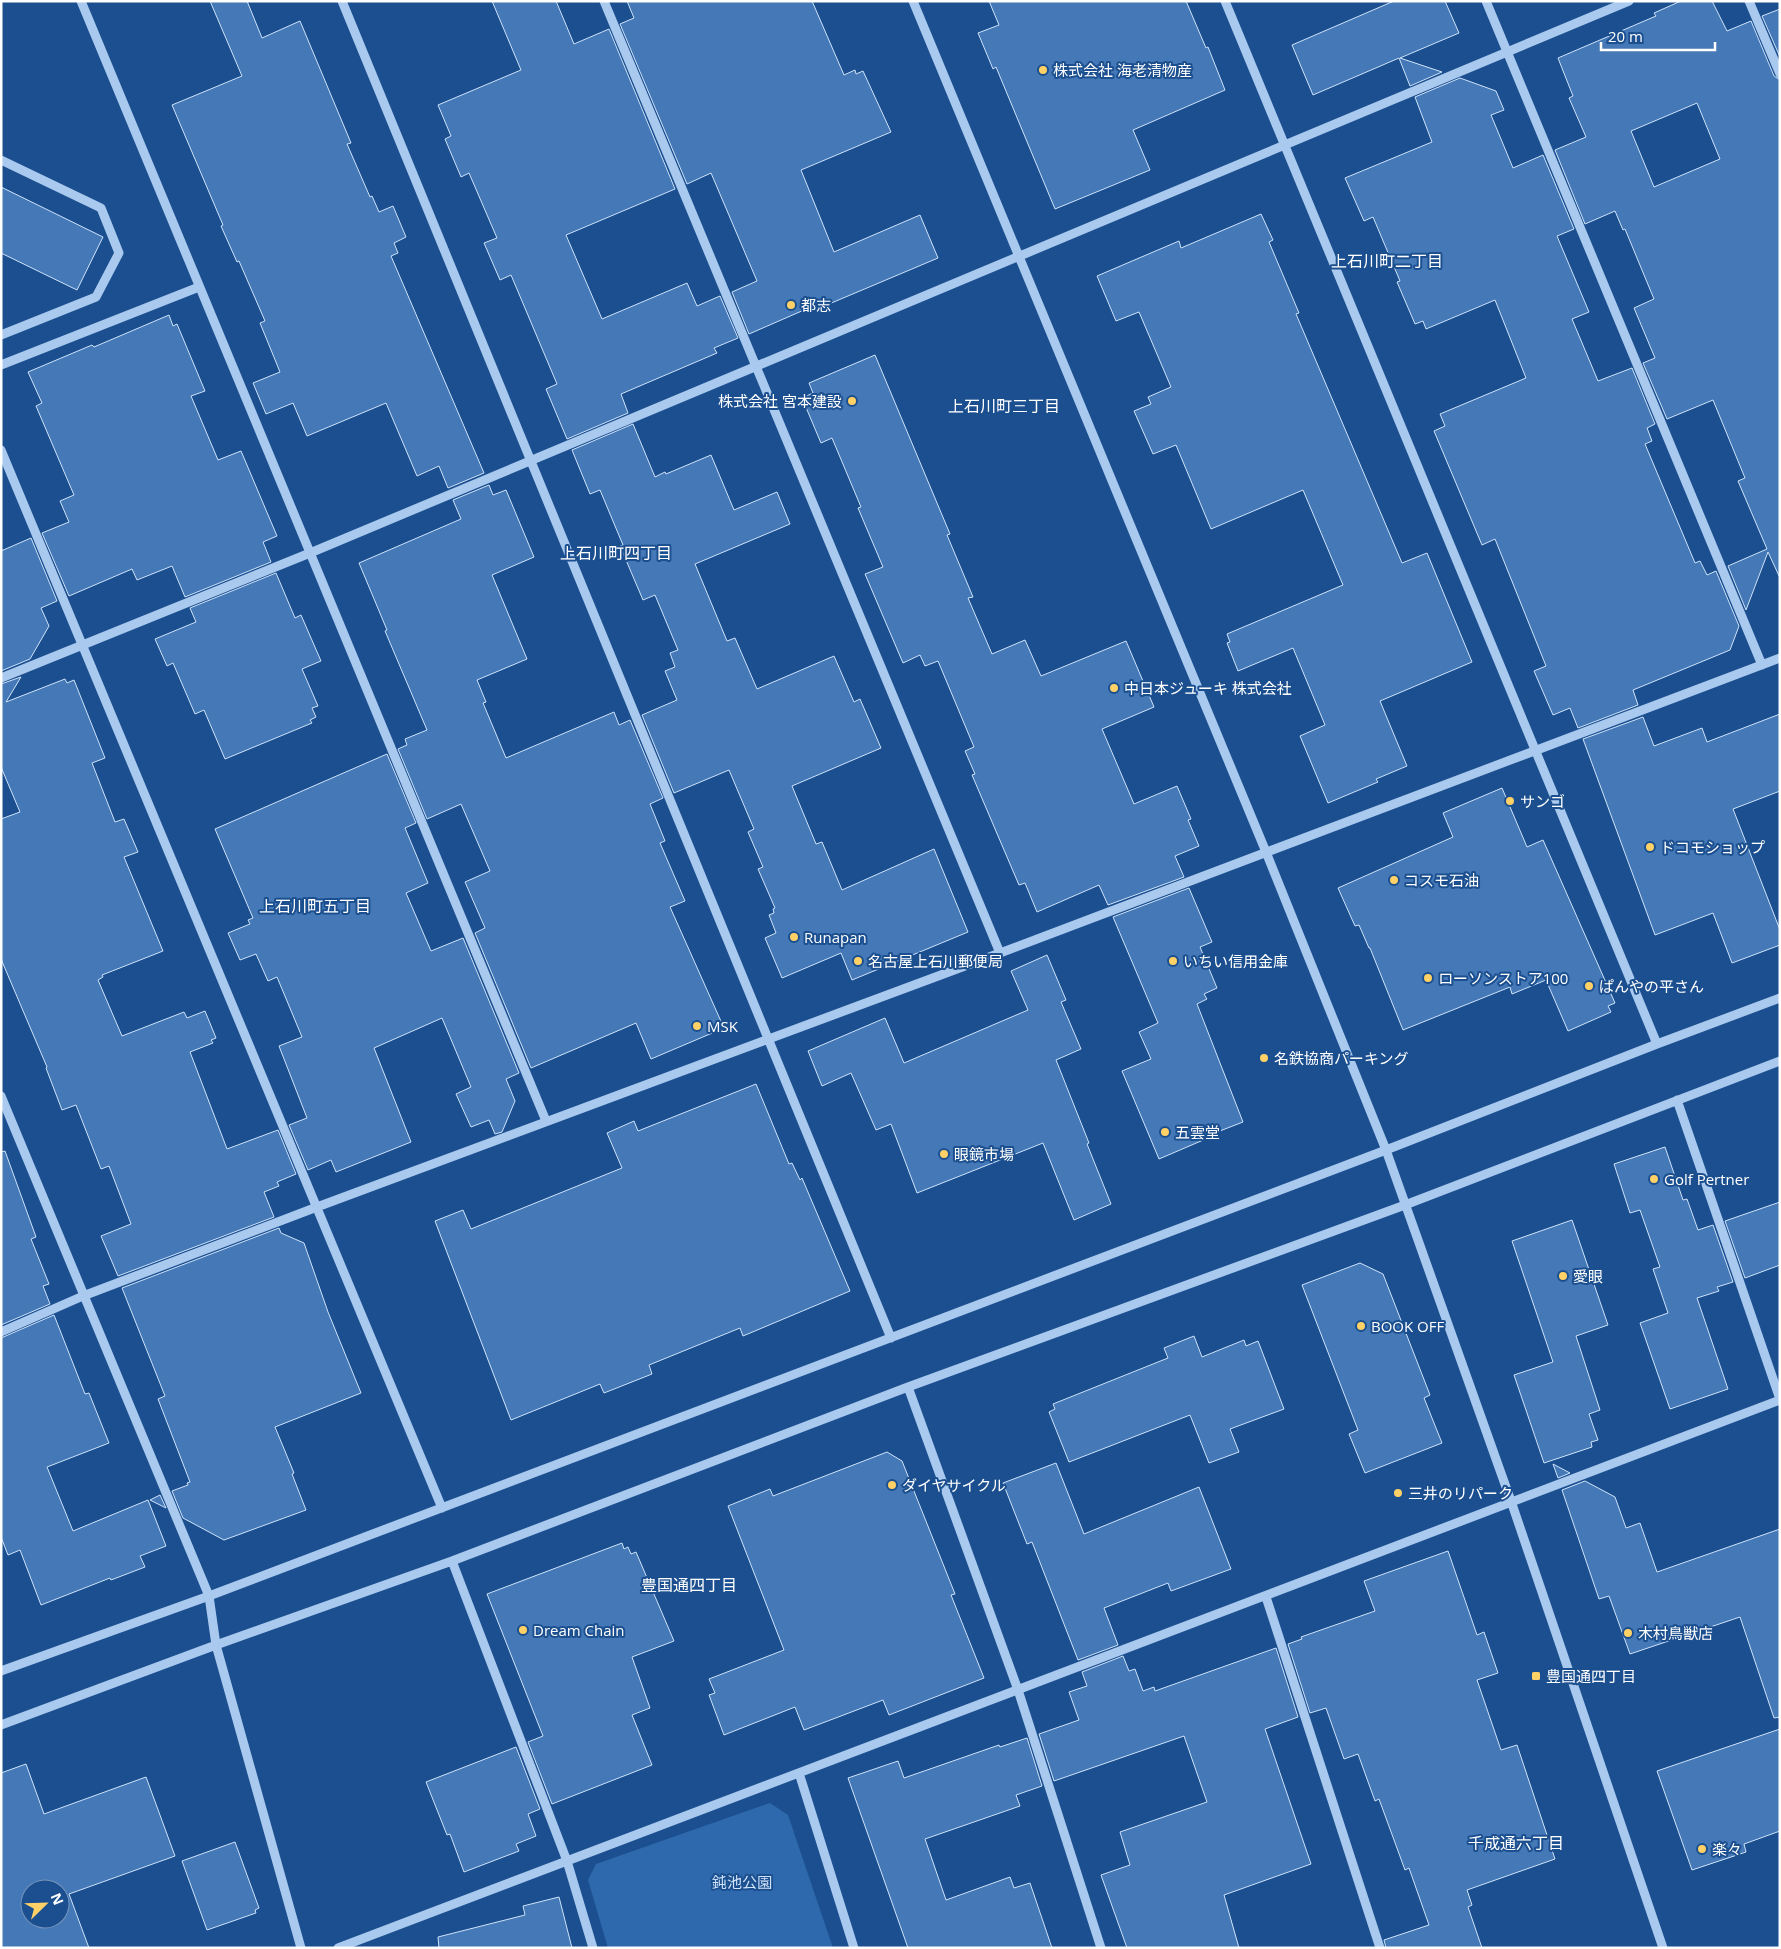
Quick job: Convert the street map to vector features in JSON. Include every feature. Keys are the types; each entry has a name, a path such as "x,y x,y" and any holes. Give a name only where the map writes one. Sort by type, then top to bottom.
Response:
{"street":[{"path":"80,1 546,1121"},
{"path":"342,1 891,1338"},
{"path":"604,1 1000,953"},
{"path":"913,1 1266,852 1386,1150 1512,1504 1663,1948"},
{"path":"1225,1 1657,1044"},
{"path":"1486,1 1762,665"},
{"path":"1,678 310,554 530,460 757,367 1628,1"},
{"path":"1750,1 1780,74"},
{"path":"1,160 101,208 119,253 96,298 1,335"},
{"path":"1,365 199,287"},
{"path":"1,450 442,1508"},
{"path":"1,1332 84,1296 317,1207 1000,953 1780,658"},
{"path":"2,1669 209,1596 1386,1150 1780,998"},
{"path":"1,1725 216,1645 452,1561 908,1387 1405,1205 1780,1061"},
{"path":"1,1096 209,1596 216,1645 301,1948"},
{"path":"338,1948 1512,1504 1780,1400 1677,1100"},
{"path":"908,1387 1018,1690 1101,1948"},
{"path":"452,1561 567,1861 593,1948"},
{"path":"1266,1597 1380,1948"},
{"path":"799,1773 854,1948"}],"green space":[{"name":"鈍池公園","path":"770,1803 788,1815 833,1948 608,1948 588,1880 596,1864"}],"building":[{"path":"210,1 247,1 262,38 300,21 351,143 347,144 370,197 372,196 379,212 393,206 406,237 394,243 398,253 391,256 484,473 448,488 439,466 417,476 386,403 307,436 293,403 266,414 253,383 280,372 260,323 265,321 239,261 237,262 221,226 223,225 172,105 242,76"},
{"path":"492,1 556,1 574,44 609,29 675,189 566,235 602,319 687,283 697,306 720,296 738,338 714,348 717,353 621,394 628,413 567,439 546,389 557,384 511,275 500,280 484,243 497,238 469,173 461,177 445,139 451,136 438,105 521,70"},
{"path":"627,1 812,1 844,75 855,70 856,74 863,71 891,132 801,170 834,252 920,215 938,258 829,304 827,300 749,334 732,292 757,281 711,173 687,184 620,24 634,18"},
{"path":"989,1 1186,1 1206,48 1208,47 1225,90 1133,130 1150,170 1055,209 996,67 993,69 978,33 999,25"},
{"path":"1394,1 1445,1 1459,33 1400,58 1442,72 1410,86 1399,58 1313,95 1292,45"},
{"path":"1681,1 1712,1 1727,31 1751,21 1774,76 1780,80 1780,578 1768,552 1746,610 1728,566 1767,549 1738,481 1745,478 1713,400 1667,419 1643,363 1655,358 1634,308 1654,299 1625,229 1623,230 1615,211 1585,224 1555,150 1586,137 1569,98 1573,96 1558,58 1656,16 1654,13","holes":["1697,103 1720,159 1654,187 1631,131"]},
{"path":"1780,9 1780,57 1762,16"},
{"path":"1460,78 1496,91 1504,110 1491,115 1513,168 1543,155 1574,229 1557,236 1589,312 1572,319 1598,381 1632,368 1655,424 1647,428 1652,441 1645,444 1695,563 1700,561 1707,575 1716,571 1739,626 1730,650 1633,690 1638,705 1578,728 1570,708 1553,715 1534,671 1546,666 1495,539 1482,545 1434,431 1445,426 1440,414 1526,378 1495,300 1426,329 1423,321 1415,324 1397,282 1400,281 1373,217 1364,221 1345,178 1432,142 1415,97"},
{"path":"1,187 103,237 77,290 1,253"},
{"path":"1261,214 1273,240 1269,242 1299,313 1296,314 1402,563 1427,553 1472,662 1380,701 1407,766 1376,779 1378,782 1328,803 1300,736 1325,725 1293,648 1238,671 1227,643 1230,642 1227,634 1343,585 1303,490 1211,529 1176,445 1153,454 1134,411 1151,404 1148,397 1171,387 1139,312 1116,321 1097,276 1179,241 1181,248"},
{"path":"169,315 173,326 177,324 205,391 191,396 218,460 241,451 277,536 263,542 271,562 185,597 172,566 137,580 132,569 69,596 42,533 69,522 60,501 74,495 36,406 42,403 28,372 92,345 94,347"},
{"path":"875,355 950,534 947,535 973,597 968,598 992,654 1025,640 1041,676 1126,641 1154,707 1102,729 1134,804 1177,786 1191,819 1188,820 1199,846 1175,856 1184,877 1108,905 1099,885 1037,912 1025,883 1019,885 972,775 975,774 965,751 974,747 938,661 925,666 920,655 903,663 865,574 883,567 858,508 861,507 832,438 821,443 802,398 813,393 809,383"},
{"path":"633,424 655,477 711,455 734,510 777,492 790,524 695,564 727,641 735,638 757,689 834,656 854,702 860,699 881,748 792,786 816,844 822,842 842,890 934,849 968,932 852,980 841,953 782,978 765,938 776,933 769,915 774,913 773,909 775,908 758,869 763,867 748,832 754,829 729,770 674,793 642,715 677,700 665,671 675,667 670,653 678,650 655,595 643,600 620,546 623,545 600,490 590,494 572,450"},
{"path":"489,485 493,495 506,490 534,557 492,575 527,659 477,680 486,702 483,703 506,758 614,712 619,725 630,720 663,798 650,804 665,841 660,843 685,901 670,907 724,1028 651,1059 636,1023 531,1068 475,933 485,928 465,882 490,871 461,804 427,819 398,749 407,745 405,739 427,730 385,631 387,630 359,563 461,519 453,500"},
{"path":"31,538 57,601 41,608 49,626 30,659 1,671 1,551"},
{"path":"276,573 295,618 301,615 321,661 302,669 318,706 312,708 316,717 310,720 312,723 225,759 204,710 195,714 173,663 167,666 155,639 196,622 190,608"},
{"path":"21,677 6,702 65,679 67,683 74,680 105,758 92,763 115,822 124,819 138,852 124,857 163,951 102,975 103,977 98,980 122,1036 184,1012 187,1018 205,1011 216,1038 211,1040 213,1043 190,1052 227,1149 278,1130 296,1174 277,1182 279,1186 264,1192 274,1217 118,1276 101,1236 131,1224 109,1166 101,1169 76,1105 62,1110 47,1067 1,959 1,819 20,812 1,767 1,684"},
{"path":"1780,714 1780,791 1733,809 1780,930 1780,945 1732,963 1713,913 1655,935 1583,739 1643,717 1654,746 1702,728 1707,742"},
{"path":"387,754 416,823 405,828 428,883 406,893 431,951 463,938 519,1073 506,1079 515,1101 502,1132 495,1134 489,1120 471,1127 456,1094 471,1087 442,1018 374,1048 411,1142 336,1172 331,1160 308,1170 289,1125 307,1118 279,1046 302,1037 277,977 268,981 256,954 240,960 228,933 250,924 248,920 253,918 215,829"},
{"path":"1502,788 1527,847 1543,840 1615,1003 1608,1006 1611,1012 1568,1031 1546,980 1512,994 1510,987 1403,1030 1370,948 1359,925 1355,926 1338,888 1453,837 1443,813"},
{"path":"1189,888 1212,942 1200,947 1217,988 1204,994 1207,999 1197,1004 1243,1122 1207,1136 1208,1138 1159,1159 1122,1071 1151,1059 1139,1032 1158,1023 1113,917"},
{"path":"1047,955 1066,1000 1061,1002 1081,1049 1056,1060 1111,1204 1074,1220 1043,1143 917,1193 891,1124 876,1130 851,1073 822,1086 808,1051 885,1018 904,1063 1028,1010 1011,971"},
{"path":"756,1084 789,1164 792,1163 800,1180 802,1178 850,1291 743,1336 740,1328 649,1365 652,1374 604,1393 600,1384 511,1420 435,1221 463,1210 471,1229 622,1168 607,1133 634,1121 638,1131"},
{"path":"1665,1147 1683,1200 1687,1199 1698,1230 1713,1225 1733,1282 1717,1287 1719,1291 1697,1298 1728,1389 1670,1409 1640,1323 1668,1313 1653,1269 1660,1267 1640,1210 1630,1213 1614,1164"},
{"path":"5,1151 36,1237 31,1239 49,1284 43,1286 50,1304 1,1325 1,1152"},
{"path":"1780,1202 1780,1265 1745,1278 1725,1221"},
{"path":"1572,1220 1608,1325 1576,1336 1600,1410 1589,1414 1598,1440 1591,1442 1592,1447 1544,1463 1514,1375 1553,1362 1512,1241"},
{"path":"279,1228 281,1233 304,1243 328,1312 361,1393 275,1427 294,1473 292,1474 306,1510 224,1540 183,1518 172,1491 188,1485 187,1483 190,1482 158,1399 165,1396 122,1288"},
{"path":"1360,1263 1383,1274 1430,1395 1424,1398 1442,1443 1365,1473 1349,1434 1358,1430 1302,1285"},
{"path":"54,1315 85,1394 89,1393 109,1443 47,1467 73,1531 148,1500 166,1546 140,1556 145,1567 111,1580 110,1578 41,1605 20,1550 8,1555 1,1537 1,1338"},
{"path":"1194,1336 1202,1357 1244,1340 1246,1346 1258,1341 1284,1409 1230,1429 1239,1452 1209,1463 1190,1415 1069,1462 1049,1412 1055,1409 1053,1404 1168,1358 1164,1348"},
{"path":"887,1452 902,1461 955,1594 951,1595 984,1678 889,1715 883,1700 804,1730 795,1707 724,1735 709,1695 715,1693 709,1679 784,1650 728,1506 770,1489 773,1496"},
{"path":"1056,1463 1084,1534 1199,1487 1231,1569 1171,1591 1168,1583 1104,1608 1118,1645 1078,1660 1032,1542 1027,1544 1003,1483"},
{"path":"1553,1464 1570,1473 1558,1478"},
{"path":"1585,1481 1615,1497 1626,1528 1640,1523 1657,1572 1780,1529 1780,1717 1774,1718 1740,1617 1630,1654 1609,1596 1599,1599 1562,1490"},
{"path":"160,1495 166,1508 150,1500"},
{"path":"622,1543 624,1549 628,1547 631,1554 636,1552 674,1641 632,1657 650,1708 632,1715 652,1765 552,1804 528,1742 543,1736 487,1594"},
{"path":"1448,1551 1477,1635 1484,1632 1498,1673 1477,1680 1501,1750 1517,1745 1555,1859 1467,1890 1472,1905 1468,1907 1482,1948 1386,1948 1384,1940 1429,1925 1409,1868 1405,1870 1379,1799 1375,1801 1358,1754 1344,1759 1326,1708 1310,1713 1288,1644 1302,1639 1301,1637 1375,1611 1364,1581"},
{"path":"1276,1648 1298,1717 1265,1729 1311,1864 1224,1895 1239,1948 1127,1948 1101,1875 1130,1865 1120,1832 1207,1802 1184,1736 1054,1781 1039,1734 1079,1720 1069,1692 1087,1686 1082,1672 1123,1656 1129,1671 1135,1669 1143,1691 1154,1687 1155,1691"},
{"path":"1780,1729 1780,1831 1744,1844 1746,1852 1692,1870 1657,1771"},
{"path":"1027,1738 1042,1786 1016,1795 1020,1806 925,1839 946,1900 1010,1877 1014,1888 1030,1883 1052,1948 908,1948 848,1778 898,1761 904,1778 999,1745 1000,1747"},
{"path":"516,1747 540,1809 528,1814 536,1836 516,1844 519,1851 464,1872 450,1834 447,1835 426,1782"},
{"path":"26,1764 44,1814 146,1777 175,1856 70,1894 70,1879 20,1879 20,1929 70,1929 70,1897 89,1948 1,1948 1,1773"},
{"path":"235,1842 259,1908 255,1910 256,1913 207,1930 182,1861"},
{"path":"559,1897 572,1948 439,1948 438,1937 525,1915 523,1906"}],"place":[{"name":"株式会社 海老清物産","path":"1043,70"},
{"name":"都志","path":"791,305"},
{"name":"株式会社 宮本建設","path":"852,401"},
{"name":"中日本ジューキ 株式会社","path":"1114,688"},
{"name":"サンゴ","path":"1510,801"},
{"name":"ドコモショップ","path":"1650,847"},
{"name":"コスモ石油","path":"1394,880"},
{"name":"Runapan","path":"794,937"},
{"name":"名古屋上石川郵便局","path":"858,961"},
{"name":"いちい信用金庫","path":"1173,961"},
{"name":"ローソンストア100","path":"1428,978"},
{"name":"ぱんやの平さん","path":"1589,986"},
{"name":"MSK","path":"697,1026"},
{"name":"名鉄協商パーキング","path":"1264,1058"},
{"name":"五雲堂","path":"1165,1132"},
{"name":"眼鏡市場","path":"944,1154"},
{"name":"Golf Pertner","path":"1654,1179"},
{"name":"愛眼","path":"1563,1276"},
{"name":"BOOK OFF","path":"1361,1326"},
{"name":"ダイヤサイクル","path":"892,1485"},
{"name":"三井のリパーク","path":"1398,1493"},
{"name":"Dream Chain","path":"523,1630"},
{"name":"木村鳥獣店","path":"1628,1633"},
{"name":"豊国通四丁目","path":"1536,1676"},
{"name":"楽々","path":"1702,1849"}],"district":[{"name":"上石川町二丁目","path":"1387,261"},
{"name":"上石川町三丁目","path":"1004,406"},
{"name":"上石川町四丁目","path":"616,553"},
{"name":"上石川町五丁目","path":"315,906"},
{"name":"豊国通四丁目","path":"689,1585"},
{"name":"千成通六丁目","path":"1516,1843"}]}
